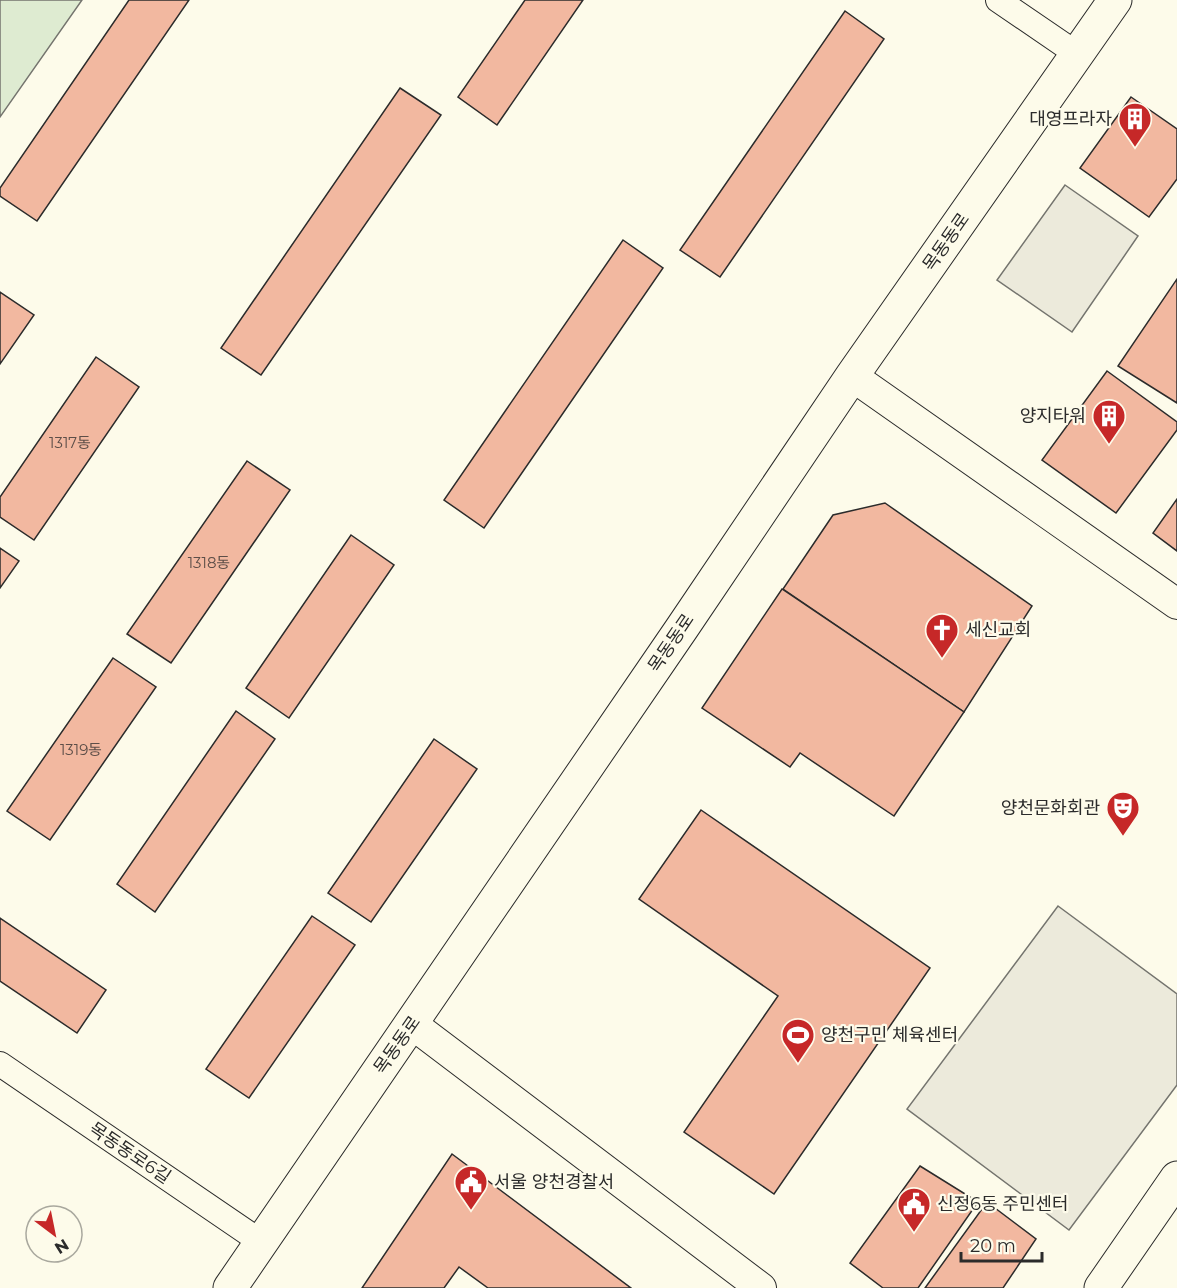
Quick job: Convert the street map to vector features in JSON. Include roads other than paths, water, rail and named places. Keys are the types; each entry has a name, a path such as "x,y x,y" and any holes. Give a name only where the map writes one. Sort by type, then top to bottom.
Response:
{"main road":[{"name":"목동동로","path":"230,1288 852,376 1115,0"},
{"path":"1101,1288 1177,1178"}],"street":[{"path":"998,0 1077,54"},
{"path":"852,376 1177,604"},
{"path":"412,1024 761,1288"},
{"name":"목동동로6길","path":"0,1064 261,1242"}],"place":[{"name":"대영프라자","path":"1135,148"},
{"name":"양지타워","path":"1109,445"},
{"name":"세신교회","path":"942,659"},
{"name":"양천문화회관","path":"1123,837"},
{"name":"양천구민 체육센터","path":"798,1064"},
{"name":"서울 양천경찰서","path":"471,1211"},
{"name":"신정6동 주민센터","path":"914,1233"}]}
